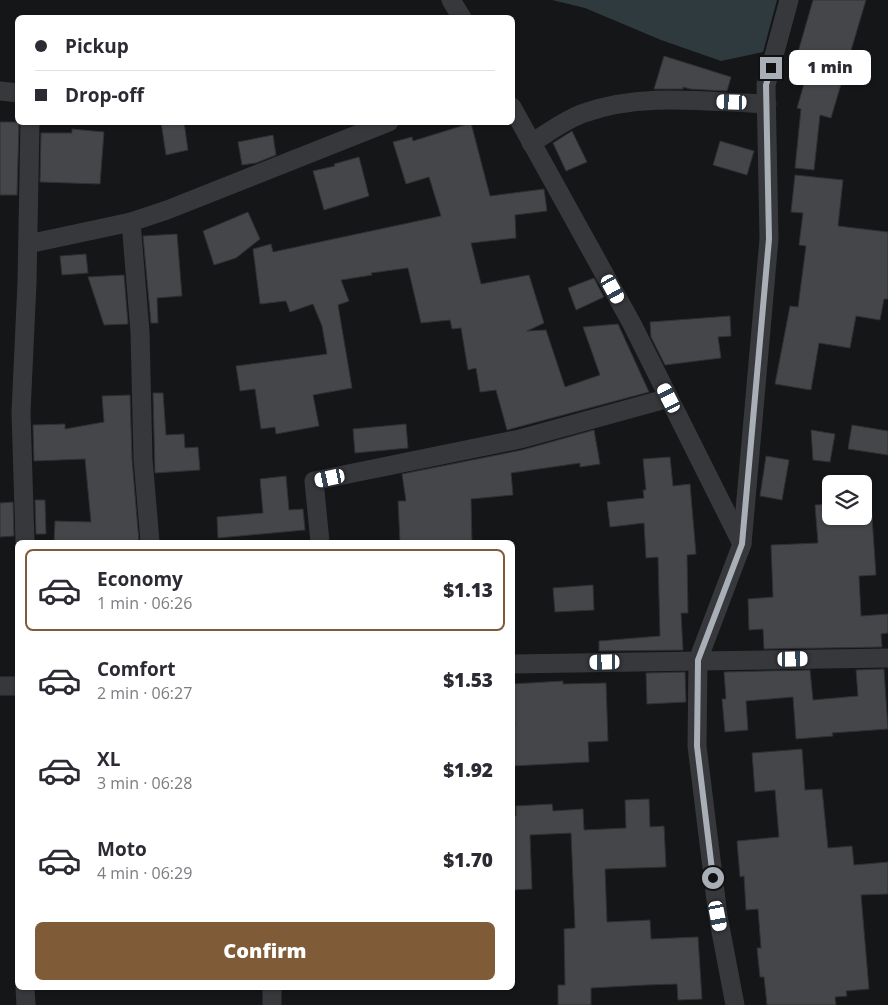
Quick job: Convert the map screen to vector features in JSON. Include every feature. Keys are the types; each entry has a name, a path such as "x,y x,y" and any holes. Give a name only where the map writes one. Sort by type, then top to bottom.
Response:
{"street":[{"path":"450,0 460,15"},
{"path":"735,1005 718,916 697,746 698,660 742,544 769,239 766,85 789,0"},
{"path":"0,91 15,93"},
{"path":"531,143 582,113 613,104 645,100 767,104"},
{"path":"515,113 632,324 742,544"},
{"path":"25,540 21,412 28,244 30,125"},
{"path":"28,244 130,222 167,210 381,125"},
{"path":"130,222 140,332 143,459 150,540"},
{"path":"320,540 314,481 520,439 669,398"},
{"path":"515,664 888,658"},
{"path":"0,686 15,686"},
{"path":"25,990 26,1005"},
{"path":"272,990 272,1005"}],"shaded area":[{"path":"552,0 777,0 763,52 721,61 661,40 585,8"}],"building":[{"path":"813,0 866,0 831,118 820,115 814,170 795,168 801,109 797,108 808,70 794,66"},
{"path":"664,56 731,77 727,91 683,87 683,89 654,89"},
{"path":"0,122 15,122 15,125 19,125 17,195 0,195"},
{"path":"161,125 184,125 188,150 166,155"},
{"path":"465,125 472,125 490,196 544,189 547,211 515,215 516,238 471,243 481,284 529,275 544,323 527,331 546,330 565,387 600,375 583,327 618,324 649,392 507,430 496,390 480,392 476,368 468,370 461,328 452,329 450,320 421,323 408,268 371,273 372,275 341,280 349,301 338,305 352,388 313,395 319,426 276,434 275,427 261,429 255,389 240,391 236,366 327,354 322,326 313,304 290,312 286,301 260,304 253,249 271,244 273,252 441,216 429,177 406,184 393,142 412,137 413,141"},
{"path":"72,129 104,132 100,184 40,182 41,133 72,133"},
{"path":"572,131 587,162 566,171 553,143"},
{"path":"273,135 276,155 256,163 242,165 238,142"},
{"path":"720,141 754,151 747,175 713,165"},
{"path":"359,157 369,196 324,210 313,171 335,166 334,164"},
{"path":"795,175 843,180 838,226 888,232 888,299 884,299 880,320 856,316 850,348 819,343 811,390 775,384 790,306 798,307 806,246 799,245 803,213 791,212"},
{"path":"248,212 260,239 236,258 214,265 203,231"},
{"path":"177,234 182,296 157,298 158,323 151,323 143,236"},
{"path":"86,254 88,273 62,275 60,256"},
{"path":"124,275 128,324 104,325 88,277"},
{"path":"594,278 604,297 576,310 568,288"},
{"path":"730,316 731,336 718,337 721,358 665,365 651,337 650,322"},
{"path":"153,393 163,393 166,435 184,434 185,448 198,447 200,470 155,473"},
{"path":"130,395 132,459 139,540 54,540 55,521 91,522 85,459 34,461 33,425 65,424 65,429 104,422 102,396"},
{"path":"406,424 408,448 355,453 353,429"},
{"path":"852,425 888,431 888,455 848,449"},
{"path":"594,430 600,464 580,467 580,463 511,473 513,495 471,499 472,540 400,540 398,501 406,501 402,474 522,450"},
{"path":"811,430 835,434 830,462 813,460"},
{"path":"766,456 789,460 782,500 760,496"},
{"path":"670,457 673,486 690,484 696,554 687,555 688,613 681,613 683,650 599,651 599,641 660,636 658,557 646,558 644,523 610,527 607,502 644,498 643,490 646,490 643,459"},
{"path":"286,476 289,510 303,509 305,530 218,538 217,517 263,513 260,479"},
{"path":"35,500 45,500 46,534 36,534"},
{"path":"13,502 14,536 0,537 0,503"},
{"path":"815,505 822,505 822,525 872,525 872,517 876,575 859,576 861,616 888,614 888,633 881,634 882,647 764,649 763,629 749,630 748,599 773,597 771,545 818,543"},
{"path":"593,585 594,610 555,612 553,588"},
{"path":"884,669 888,729 832,733 833,736 796,739 793,697 746,701 748,730 725,732 722,699 726,699 724,672 810,670 813,700 858,696 856,670"},
{"path":"685,672 686,702 647,704 646,673"},
{"path":"563,681 563,684 606,683 608,741 588,742 589,762 515,766 515,684"},
{"path":"802,749 805,790 822,789 828,848 852,846 854,865 888,862 888,894 861,895 869,989 846,991 847,996 835,997 836,1005 767,1005 764,977 760,977 757,948 761,948 758,909 746,910 744,876 740,877 737,841 779,837 775,790 755,792 752,753"},
{"path":"649,799 650,827 664,826 666,867 605,869 607,922 650,920 651,939 698,937 702,999 678,1000 677,984 646,985 591,988 591,1005 558,1005 558,985 565,985 564,929 575,928 571,833 530,835 532,889 515,890 516,806 552,804 553,811 583,809 584,830 626,828 625,800"}],"route":[{"path":"713,878 697,746 698,660 742,544 769,239 770,212 766,85 771,68"}]}
